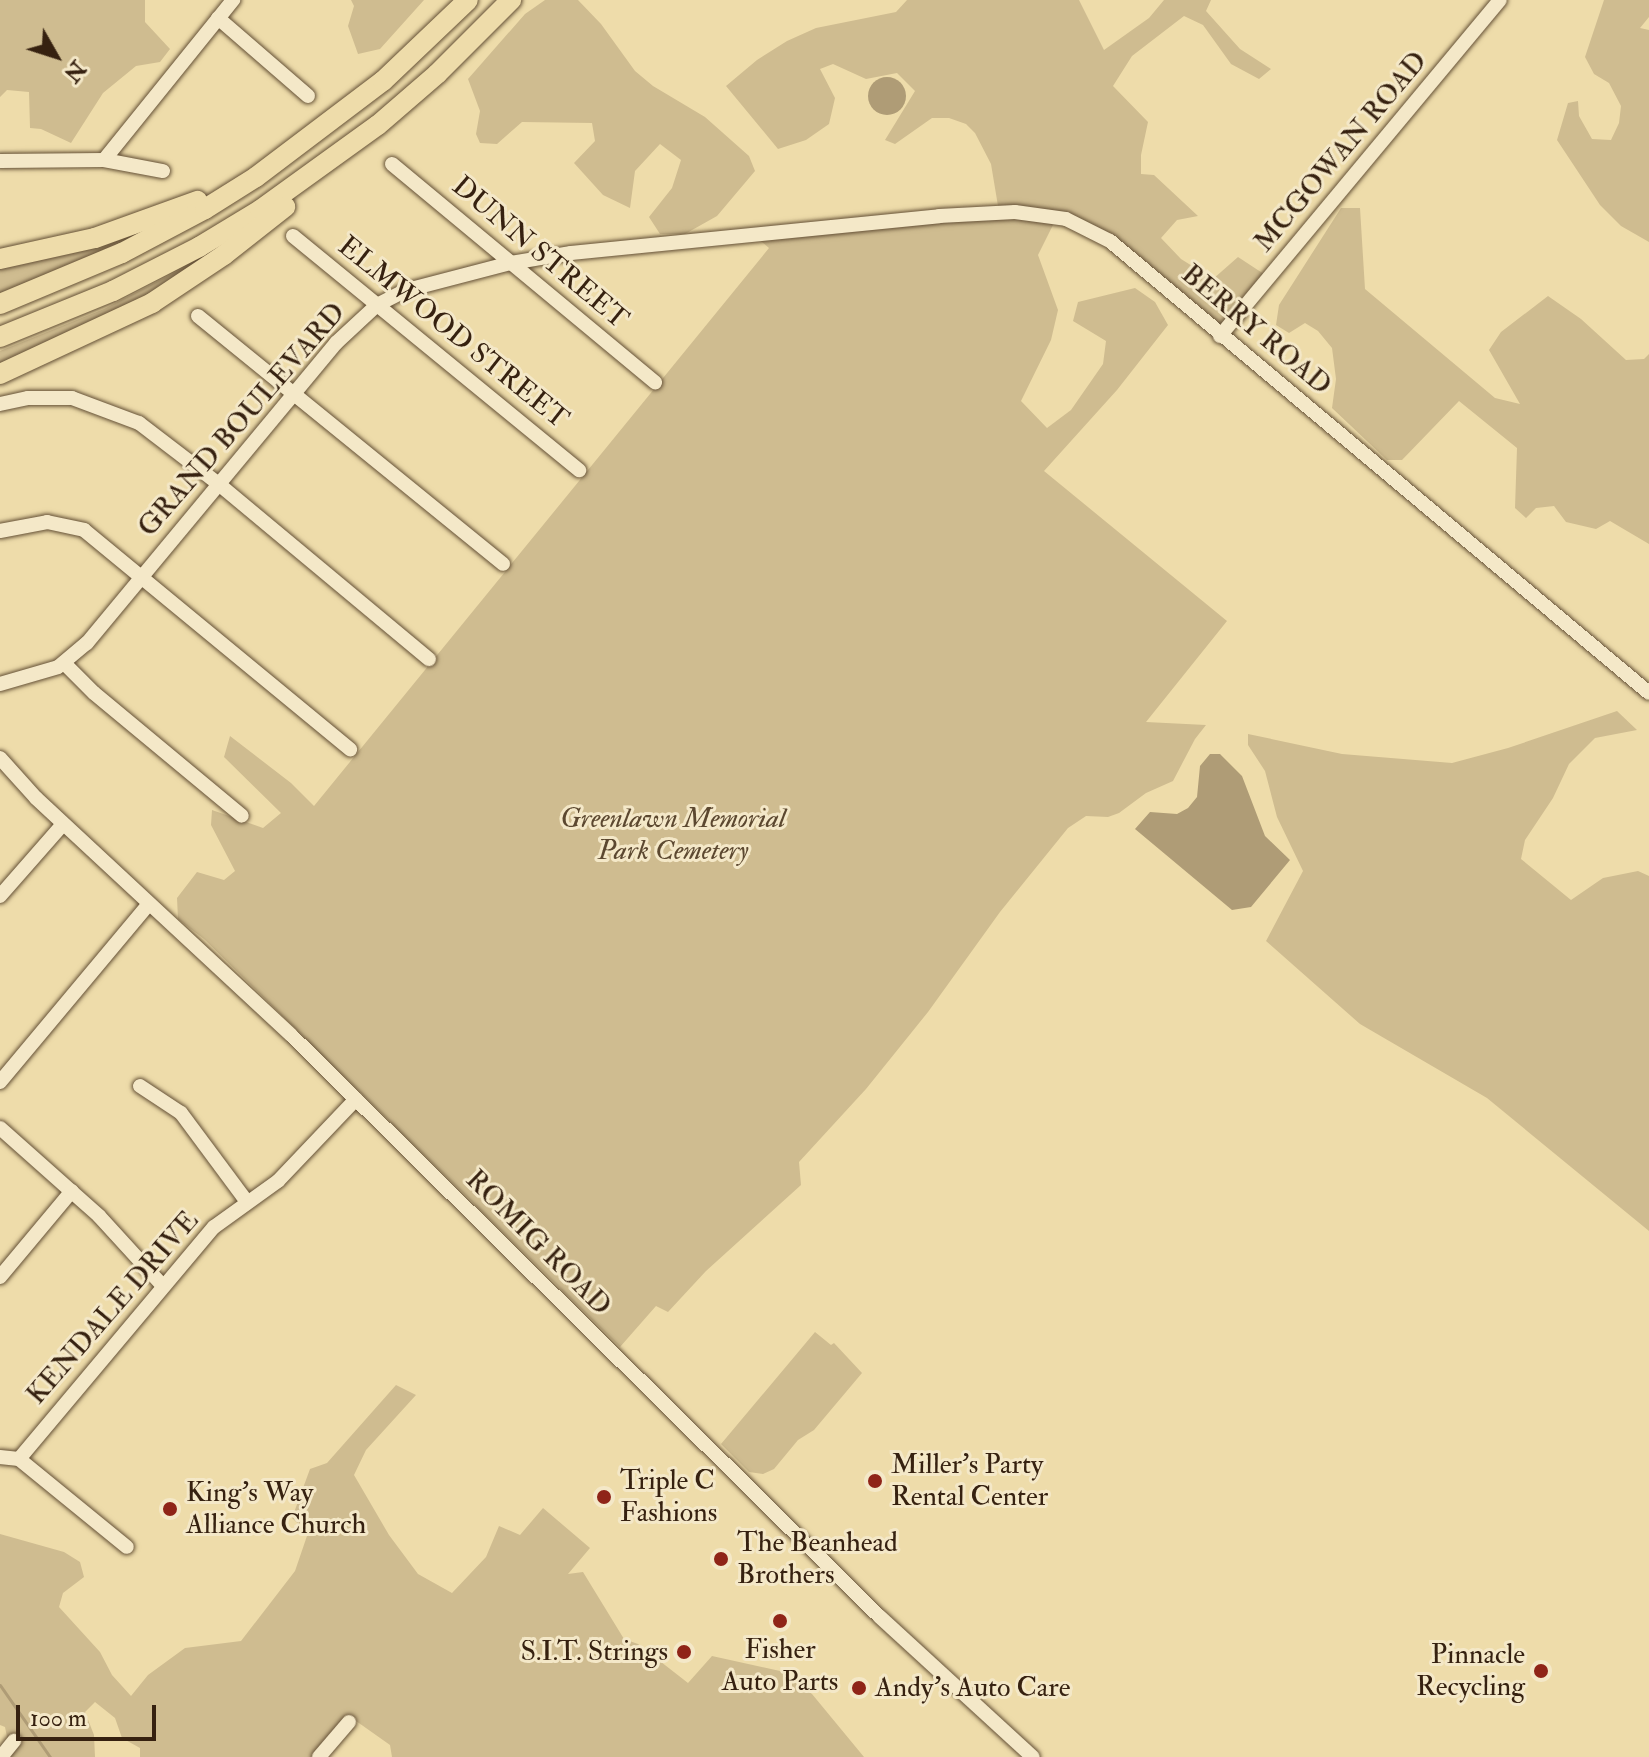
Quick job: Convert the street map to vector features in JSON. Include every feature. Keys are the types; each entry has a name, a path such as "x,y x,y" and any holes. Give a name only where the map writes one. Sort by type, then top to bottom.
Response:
{"highway":[{"path":"0,304 148,240 256,177 376,87 468,0"},
{"path":"0,374 131,315 185,283 271,219 437,74 511,0"},
{"path":"0,337 113,291 199,247 272,202 378,125"},
{"path":"0,259 95,238 256,177"}],"street":[{"path":"104,160 233,0"},
{"name":"MCGOWAN ROAD","path":"1220,336 1500,0"},
{"path":"218,18 308,96"},
{"path":"0,161 104,160 163,171"},
{"name":"DUNN STREET","path":"392,164 655,382"},
{"name":"BERRY ROAD","path":"753,234 983,213 1031,213 1066,219 1110,241 1649,693"},
{"name":"GRAND BOULEVARD","path":"0,684 64,663 87,643 336,343 377,305 427,283 511,263 571,253 753,234"},
{"name":"ELMWOOD STREET","path":"293,236 579,470"},
{"path":"198,316 296,392 503,564"},
{"path":"0,404 49,396 94,403 139,423 220,485 429,659"},
{"path":"0,531 47,522 70,525 92,536 350,749"},
{"path":"64,663 94,693 242,816"},
{"name":"ROMIG ROAD","path":"3,762 63,824 356,1099 862,1601 1033,1757"},
{"path":"0,896 63,824"},
{"path":"0,1082 149,904"},
{"path":"140,1086 181,1113 247,1202"},
{"name":"KENDALE DRIVE","path":"19,1459 214,1227 278,1181 356,1099"},
{"path":"0,1128 72,1191 163,1286"},
{"path":"0,1277 72,1191"},
{"path":"0,1457 19,1459 127,1547"},
{"path":"319,1757 349,1722"},
{"path":"1,1757 14,1741"}],"green space":[{"path":"0,0 145,0 145,22 170,49 160,62 136,66 103,93 71,143 41,129 30,128 29,92 7,90 0,97"},
{"path":"351,0 424,0 380,49 358,54 348,26 354,6"},
{"path":"545,0 578,0 601,24 635,71 653,86 705,117 749,156 755,171 717,216 685,234 660,234 649,217 672,188 681,160 660,144 635,171 630,208 603,195 574,163 595,141 592,123 522,122 497,144 480,143 476,134 480,111 468,79 525,14"},
{"name":"Greenlawn Memorial Park Cemetery","path":"907,0 1079,0 1104,50 1149,18 1164,0 1211,0 1206,11 1240,49 1271,69 1259,79 1231,64 1203,25 1184,16 1132,56 1113,86 1148,122 1141,155 1141,174 1154,175 1198,216 1177,220 1161,238 1181,259 1213,279 1238,257 1270,278 1220,336 1134,260 1057,217 1038,255 1058,310 1051,340 1021,401 1047,428 1071,410 1103,364 1106,341 1073,321 1078,302 1135,288 1155,302 1168,325 1117,390 1044,471 1227,621 1146,722 1206,725 1173,781 1146,793 1119,813 1108,817 1086,816 1068,828 866,1089 799,1162 801,1185 706,1271 668,1312 656,1306 620,1347 204,939 178,919 177,898 197,872 224,880 235,871 211,825 212,810 263,828 281,813 224,757 230,736 291,783 314,806 769,248 753,234 999,212 991,164 975,133 966,124 949,118 932,118 895,144 885,140 915,91 897,73 866,79 833,64 820,69 835,98 829,124 806,140 778,149 726,86 757,60 787,41 816,28 896,12"},
{"path":"1604,0 1649,0 1649,17 1640,28 1649,30 1649,242 1621,226 1600,205 1557,140 1568,103 1578,101 1579,116 1592,139 1611,140 1619,123 1621,106 1609,83 1594,74 1585,57"},
{"path":"1341,208 1360,208 1365,289 1495,398 1520,404 1489,350 1501,332 1548,296 1581,319 1626,360 1644,359 1649,354 1649,544 1610,521 1596,529 1566,522 1554,506 1536,508 1526,518 1515,508 1517,448 1459,401 1402,460 1387,460 1332,408 1336,379 1332,348 1318,331 1305,323 1289,333 1276,325 1279,305"},
{"path":"244,237 180,280 0,370 0,351 104,309"},
{"path":"121,240 90,257 0,293 0,267"},
{"path":"1617,711 1637,730 1595,738 1569,764 1553,798 1525,840 1521,859 1571,900 1603,878 1638,871 1649,876 1649,1231 1487,1098 1360,1024 1266,941 1303,871 1277,817 1265,771 1248,745 1248,734 1342,754 1452,763 1508,748"},
{"path":"815,1332 831,1345 834,1343 862,1373 814,1430 798,1440 774,1469 763,1474 749,1472 721,1444"},
{"path":"396,1385 416,1395 366,1450 354,1475 389,1535 418,1574 452,1593 486,1557 499,1526 520,1535 543,1508 590,1548 568,1574 583,1572 624,1639 638,1644 688,1683 712,1656 780,1671 812,1694 864,1757 392,1757 390,1745 349,1716 313,1757 140,1757 140,1748 122,1738 115,1718 95,1702 85,1712 94,1735 95,1757 11,1757 5,1727 0,1725 0,1534 64,1552 80,1562 84,1577 63,1593 59,1607 100,1652 112,1675 131,1696 148,1675 185,1648 241,1641 295,1571 308,1533 292,1518 310,1469 327,1463"}],"shaded area":[{"path":"887,77 900,83 906,96 900,109 887,115 874,109 868,96 874,83"},
{"path":"1210,754 1220,754 1242,776 1265,836 1290,860 1251,907 1232,910 1135,829 1150,812 1177,814 1188,808 1197,797 1200,766"}],"waterway":[{"path":"0,1685 50,1757"}],"place":[{"name":"Miller's Party Rental Center","path":"875,1481"},
{"name":"Triple C Fashions","path":"604,1497"},
{"name":"King's Way Alliance Church","path":"170,1509"},
{"name":"The Beanhead Brothers","path":"721,1559"},
{"name":"Fisher Auto Parts","path":"780,1621"},
{"name":"S.I.T. Strings","path":"684,1652"},
{"name":"Pinnacle Recycling","path":"1541,1671"},
{"name":"Andy's Auto Care","path":"859,1688"}]}
